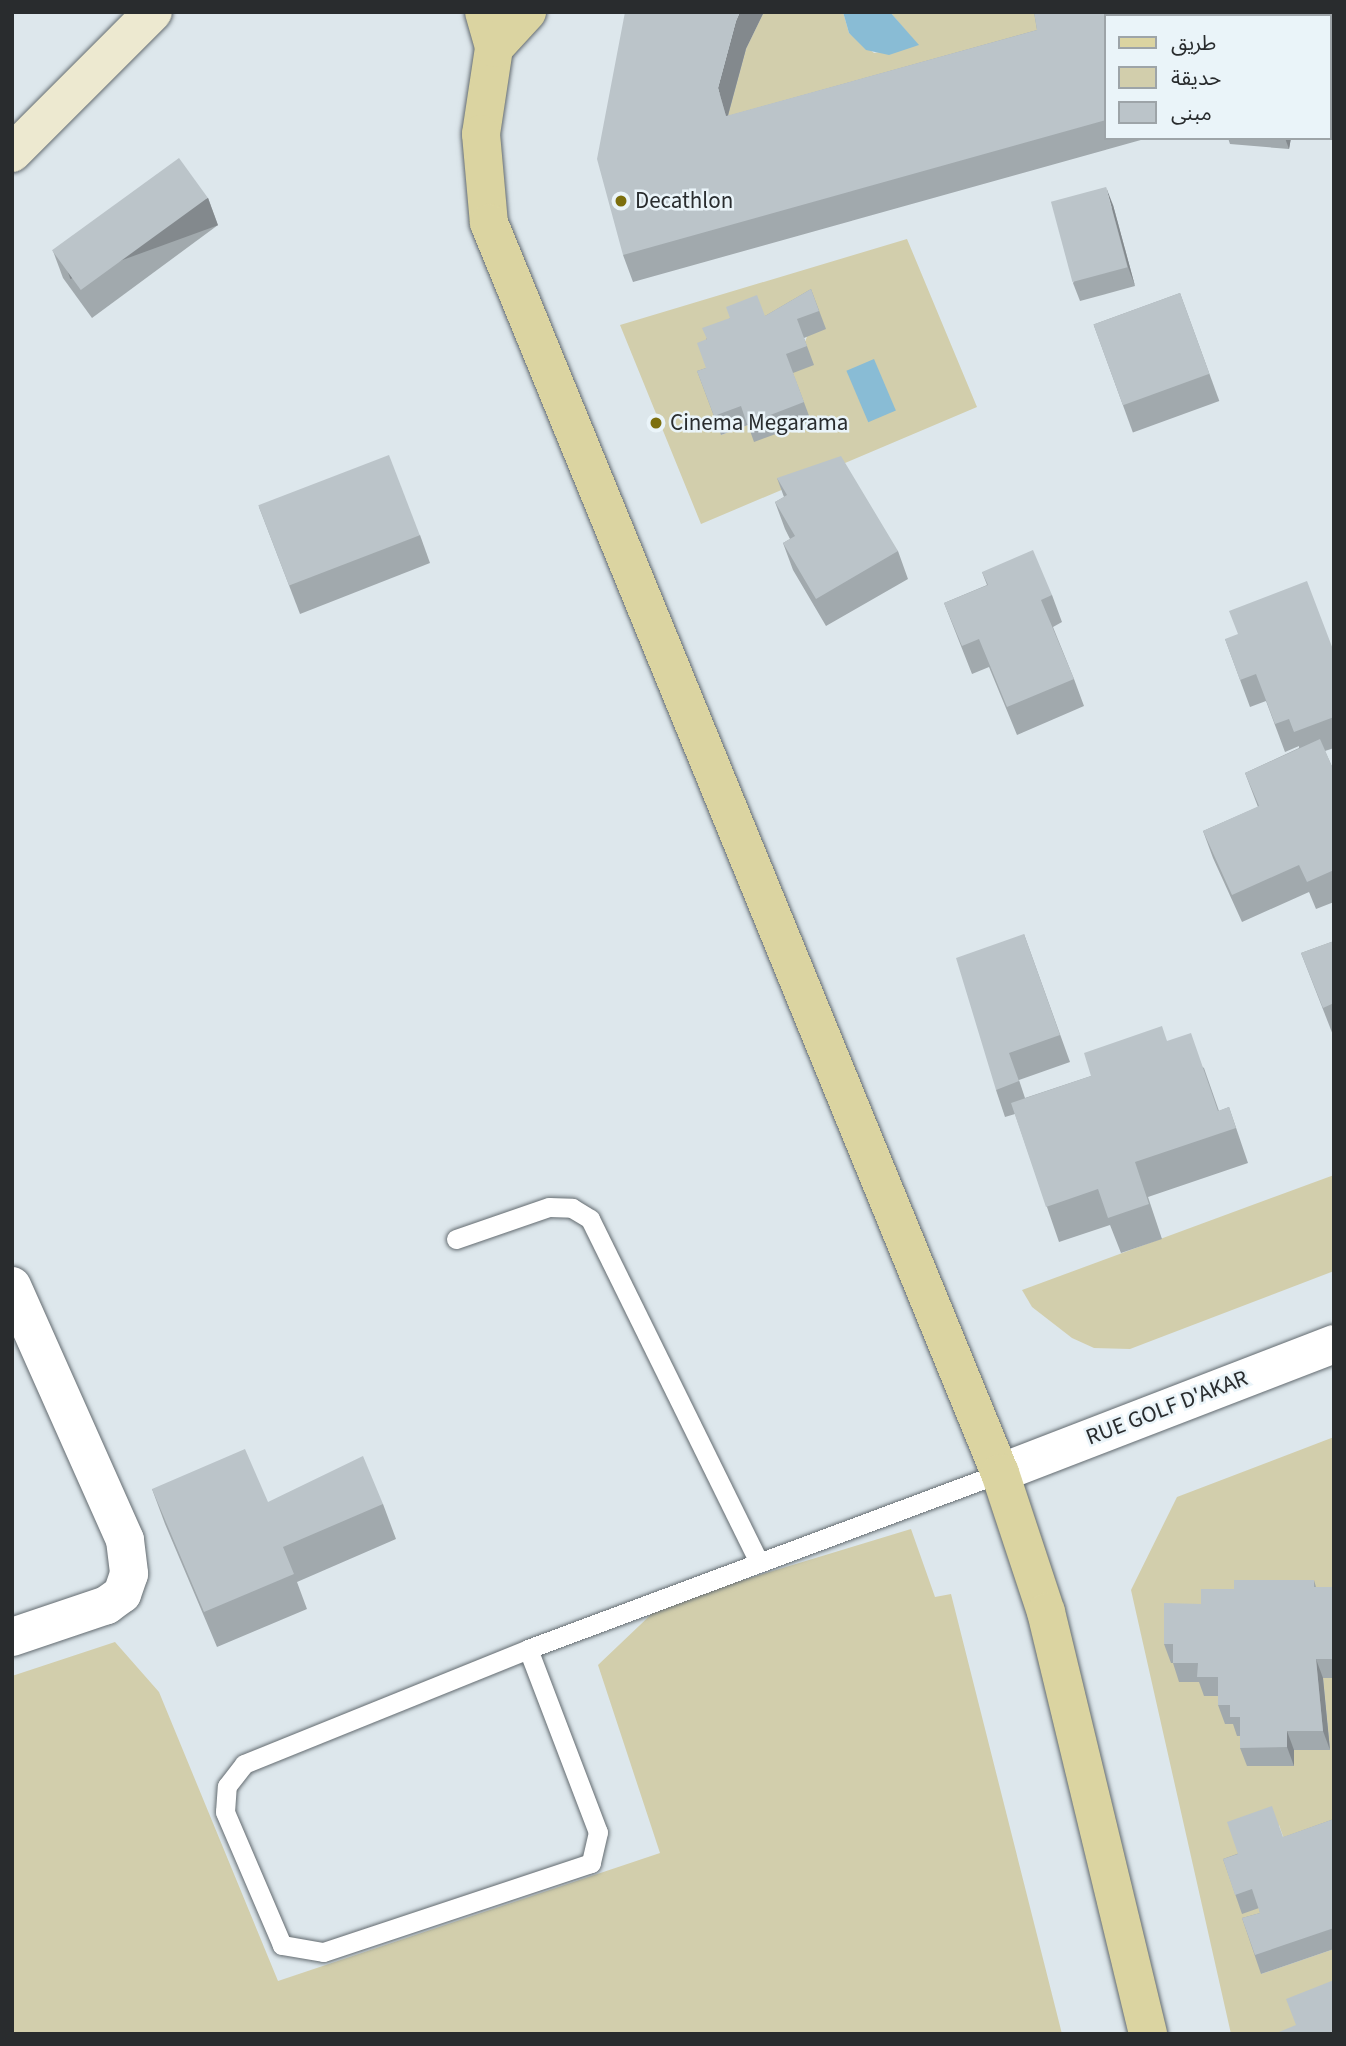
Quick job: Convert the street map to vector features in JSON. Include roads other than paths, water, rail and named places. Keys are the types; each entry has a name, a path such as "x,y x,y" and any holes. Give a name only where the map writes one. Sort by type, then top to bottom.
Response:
{"main road":[{"path":"16,144 153,12"},
{"path":"527,12 489,30 481,158 484,204 495,241 1000,1473 1046,1612 1148,2034"}],"street":[{"path":"12,1286 125,1540 127,1585 98,1610 12,1637"},
{"name":"RUE GOLF D'AKAR","path":"1000,1473 1334,1344"}],"lane":[{"path":"456,1239 549,1207 572,1208 590,1219 759,1563"},
{"path":"528,1649 598,1832 591,1863 323,1952 282,1945 225,1812 234,1774 257,1758 528,1649 1000,1473"}],"water":[{"path":"843,12 890,12 919,45 889,55 866,50 849,33"},
{"path":"874,359 896,411 868,422 846,371"}],"place":[{"name":"Decathlon","path":"621,201"},
{"name":"Cinema Megarama","path":"656,423"}]}
